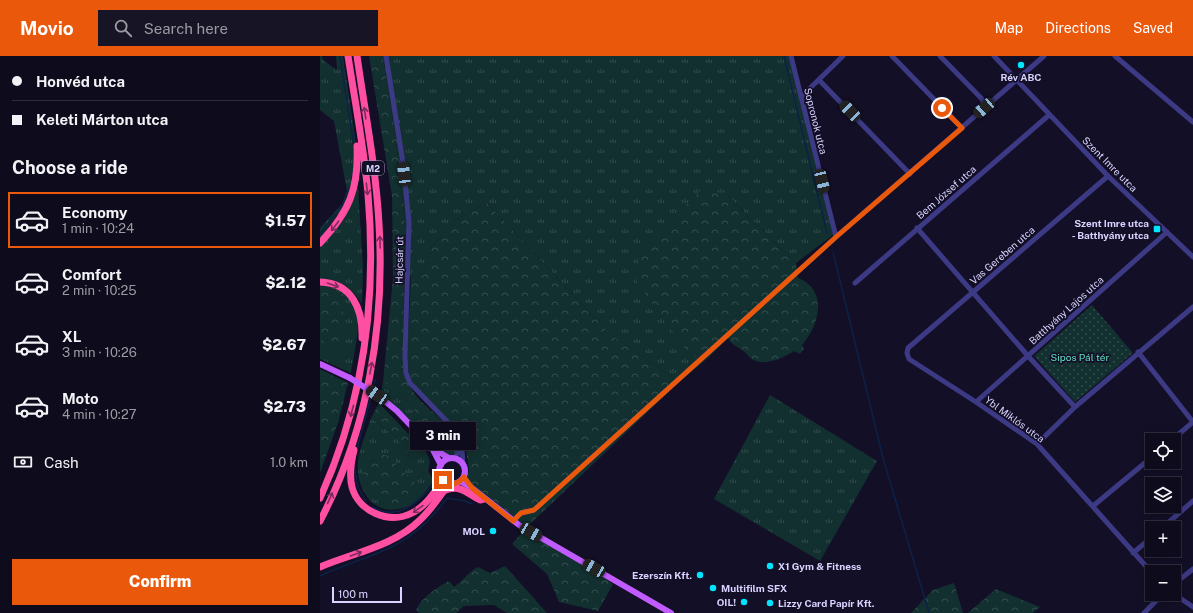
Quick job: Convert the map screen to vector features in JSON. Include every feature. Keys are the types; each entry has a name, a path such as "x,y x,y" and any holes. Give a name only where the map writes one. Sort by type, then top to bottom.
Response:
{"highway":[{"name":"M2","path":"320,498 331,475 357,392 369,317 371,256 368,193 348,56"},
{"name":"M2","path":"320,520 340,476 366,396 373,357 380,281 377,193 357,56"},
{"path":"320,243 336,225 347,208 356,185 358,166 356,108"},
{"path":"320,282 330,283 342,288 356,303 362,321 363,360"},
{"path":"355,433 351,466 352,487 358,500 376,514 398,517 412,513 428,501 446,482"},
{"path":"320,568 399,536 420,520 443,492 446,482"},
{"path":"443,492 449,489 459,488 480,500 484,499"}],"main road":[{"path":"320,364 350,378 380,397 397,411 432,448 441,465 440,472 446,482 462,479 466,472 463,464 432,448"},
{"path":"441,465 452,458"},
{"path":"462,479 484,499 513,521 671,613"}],"street":[{"name":"Hajcsár út","path":"386,56 403,163 409,222 405,356 406,373 415,390 459,434 463,444"},
{"name":"Sopronok utca","path":"791,56 836,237"},
{"path":"801,97 843,56"},
{"path":"892,56 962,128"},
{"path":"940,56 982,99 984,108"},
{"name":"Szent Imre utca","path":"994,56 1108,176 1193,257"},
{"path":"513,521 521,513 534,510 836,237 1044,56"},
{"path":"1115,56 1193,122"},
{"path":"819,80 910,174"},
{"name":"Bem József utca","path":"855,283 1049,115"},
{"name":"Vas Gereben utca","path":"908,348 1108,176"},
{"path":"917,228 1028,356 1075,407"},
{"name":"Batthyány Lajos utca","path":"976,402 1167,232"},
{"path":"1037,444 1075,407 1138,352 1193,307"},
{"name":"Ybl Miklós utca","path":"908,348 907,353 909,359 976,402 1037,444 1145,566"},
{"path":"1138,352 1193,422 1180,433"},
{"path":"452,458 463,444"},
{"path":"463,444 463,464"},
{"path":"1093,506 1145,463"},
{"path":"1170,521 1193,501"},
{"path":"1133,553 1145,543"},
{"path":"1181,578 1193,569"},
{"path":"1181,599 1193,607"},
{"path":"1144,613 1156,601"}],"green space":[{"path":"320,56 322,56 323,60 337,70 336,56 343,56 357,151 348,200 320,238 320,228 342,204 347,191 334,121 320,110"},
{"path":"369,56 383,56 396,141 405,223 403,365 406,378 417,397 457,437 446,445 437,441 435,431 426,429 413,408 397,390 383,382 393,278 392,196"},
{"path":"383,56 789,56 833,235 796,263 725,193 690,356 709,357 679,382 610,334 487,203 457,219 431,248 424,274 406,277 405,223 396,141"},
{"path":"358,186 363,267 362,304 354,293 339,283 320,279 320,247 347,211"},
{"path":"700,191 725,193 796,263 798,278 808,284 814,291 818,309 816,319 813,328 802,345 804,349 800,354 794,351 774,361 757,361 733,344 728,338 709,357 690,356 637,282 639,256"},
{"path":"487,203 610,334 679,382 527,527 467,481 464,477 469,471 464,436 419,392 409,376 407,356 411,276 424,274 431,248 457,219"},
{"path":"320,285 340,291 354,306 358,320 358,332 351,373 320,359"},
{"path":"320,287 326,293 330,287 344,295 340,359 320,338"},
{"name":"Sipos Pál tér","path":"1092,305 1133,353 1075,402 1034,356"},
{"path":"320,369 348,383 338,423 320,473"},
{"path":"383,382 394,387 413,407 426,429 455,440 457,437 459,445 458,450 452,456 440,451 381,394"},
{"path":"770,395 877,461 820,561 714,499"},
{"path":"379,403 421,447 423,455 412,459 396,437 371,418"},
{"path":"371,418 396,437 412,459 423,455 421,447 428,456 428,471 434,481 414,503 408,506 390,510 383,508 370,501 362,488 359,480 358,459"},
{"path":"384,455 395,458 396,466 410,477 421,491 411,501 402,506 391,507 377,503 376,501 380,498 370,491 365,481 363,470 364,458"},
{"path":"527,527 613,584 598,611 559,602 547,574 512,544"},
{"path":"505,566 547,613 507,613 494,605 464,606 456,613 419,613 416,610 430,593 449,581 454,587 471,571 478,567 490,573"},
{"path":"954,583 963,613 911,613 933,590"},
{"path":"996,589 1040,607 1033,613 968,613"}],"waterway":[{"path":"340,56 354,147"},
{"path":"784,56 827,233"},
{"path":"352,179 353,171"},
{"path":"320,234 343,204 351,185"},
{"path":"833,252 883,458 929,613"},
{"path":"373,390 375,380"},
{"path":"357,449 372,393"},
{"path":"354,465 358,487 366,501"},
{"path":"372,507 381,511 398,511 413,504 432,486 434,487"},
{"path":"320,576 398,544 421,527 447,498 465,501 472,504"}],"place":[{"name":"Rév ABC","path":"1021,65"},
{"name":"Szent Imre utca - Batthyány utca","path":"1157,229"},
{"name":"MOL","path":"493,531"},
{"name":"X1 Gym & Fitness","path":"770,566"},
{"name":"Ezerszín Kft.","path":"700,575"},
{"name":"Multifilm SFX","path":"713,588"},
{"name":"OIL!","path":"744,602"},
{"name":"Lizzy Card Papír Kft.","path":"770,603"}],"route":[{"path":"443,480 454,484 464,477 472,488 484,499 513,521 521,513 531,512 534,510 671,384 836,237 962,128 942,108"}]}
